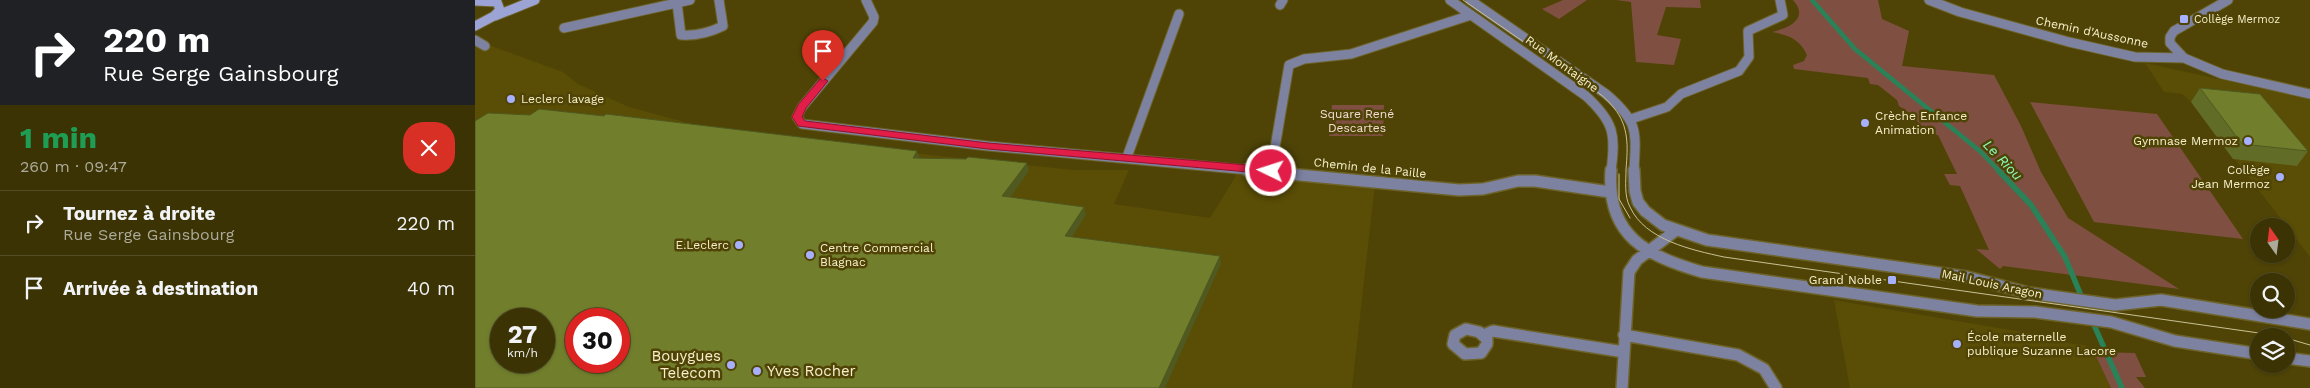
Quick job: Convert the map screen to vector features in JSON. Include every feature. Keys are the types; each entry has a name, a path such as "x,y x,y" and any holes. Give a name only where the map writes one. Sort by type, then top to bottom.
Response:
{"street":[{"path":"476,0 491,1 499,4 536,0"},
{"path":"475,26 494,16 536,0"},
{"path":"564,28 690,0"},
{"path":"677,3 681,35 694,36 712,32 723,26 719,0"},
{"name":"Chemin de la Paille","path":"866,0 874,16 873,22 802,107 797,117 802,124 988,146 1127,157 1459,190 1483,189 1518,181 1535,181 1611,192"},
{"name":"Rue Montaigne","path":"1450,0 1587,96 1603,112 1614,133 1615,157 1611,204 1629,235 1649,251"},
{"name":"Rue Montaigne","path":"1470,0 1621,106 1631,119 1637,141 1636,194 1650,216 1675,231"},
{"path":"1631,119 1667,107 1681,94 1746,66 1751,55 1748,31 1783,15 1783,7 1780,0"},
{"name":"Chemin d'Aussonne","path":"1929,0 1960,12 2069,42 2135,57 2184,58 2221,74 2310,94"},
{"path":"2184,58 2170,43 2170,37 2174,31 2228,0"},
{"path":"494,16 500,10 499,4"},
{"path":"1127,157 1179,14"},
{"path":"1271,171 1288,68 1292,63 1351,54 1471,15"},
{"path":"475,40 485,46"},
{"path":"1622,388 1629,272 1637,260 1675,231"},
{"name":"Mail Louis Aragon","path":"1675,231 1707,240 1967,277 2029,293 2115,305 2161,300 2310,324"},
{"name":"Mail Louis Aragon","path":"1649,251 1687,267 1717,275 1977,311 2035,312 2111,322 2175,341 2250,353"},
{"path":"1484,335 1493,331 1624,352"},
{"path":"1624,335 1738,354 1763,369 1776,388"},
{"path":"2295,359 2310,361"}],"shaded area":[{"name":"Centre Commercial Blagnac","path":"475,40 563,72 578,84 629,107 692,124 821,143 959,158 1075,170 1129,170 1114,204 1210,218 1240,169 1378,181 1374,193 1352,388 475,388"},
{"name":"Collège Jean Mermoz","path":"2145,63 2310,99 2310,257 2295,237 2295,218 2280,218 2191,102 2182,94 2164,92"},
{"name":"École maternelle publique Suzanne Lacore","path":"1834,300 2045,336 2059,342 2085,345 2094,352 2111,388 1850,388"}],"green space":[{"path":"1563,0 1587,0 1559,19 1542,9"},
{"path":"1616,0 1700,0 1701,8 1666,7 1657,35 1681,39 1674,65 1636,62 1631,2"},
{"path":"1793,0 1878,0 1882,19 1909,31 1902,66 1994,75 2021,126 2041,172 2068,218 2179,289 2003,266 2000,269 1976,249 1989,250 1960,186 1950,185 1944,174 1957,174 1938,135 1926,134 1914,116 1899,106 1897,100 1878,85 1870,84 1868,78 1794,69 1793,65 1804,61 1807,55 1797,41 1772,32 1795,22 1799,12"},
{"path":"2030,102 2157,114 2243,239 2094,222"},
{"name":"Square René Descartes","path":"1332,105 1384,105 1383,136 1329,136"},
{"path":"2094,352 2135,353 2146,377 2136,377 2145,388 2111,388"}],"building":[{"path":"2200,88 2260,94 2308,151 2242,144"},
{"name":"Centre Commercial Blagnac","path":"539,109 604,116 606,114 917,151 913,158 966,159 968,157 1027,163 1002,196 1084,207 1065,236 1220,256 1159,388 475,388 475,121 488,113 530,115"}],"waterway":[{"name":"Le Riou","path":"1812,0 1855,49 1981,152 1999,171"},
{"name":"Le Riou","path":"1998,170 2031,205 2065,257 2082,298"},
{"name":"Le Riou","path":"2094,325 2122,388"}],"tram line":[{"path":"1463,0 1597,91 1609,102 1619,115 1625,129 1628,203 1637,218 1647,228 1671,242 1724,257 2250,332"},
{"path":"1619,174 1619,199 1630,218"},
{"path":"2295,341 2310,345"}],"place":[{"name":"Collège Mermoz","path":"2184,19"},
{"name":"Leclerc lavage","path":"511,99"},
{"name":"Crèche Enfance Animation","path":"1865,123"},
{"name":"Gymnase Mermoz","path":"2248,141"},
{"name":"Collège Jean Mermoz","path":"2280,177"},
{"name":"E.Leclerc","path":"739,245"},
{"name":"Centre Commercial Blagnac","path":"810,255"},
{"name":"Grand Noble","path":"1892,280"},
{"name":"École maternelle publique Suzanne Lacore","path":"1957,344"},
{"name":"Bouygues Telecom","path":"731,365"},
{"name":"Yves Rocher","path":"757,371"}],"route":[{"path":"823,81 802,107 797,117 802,124 988,146 1271,171"}]}
